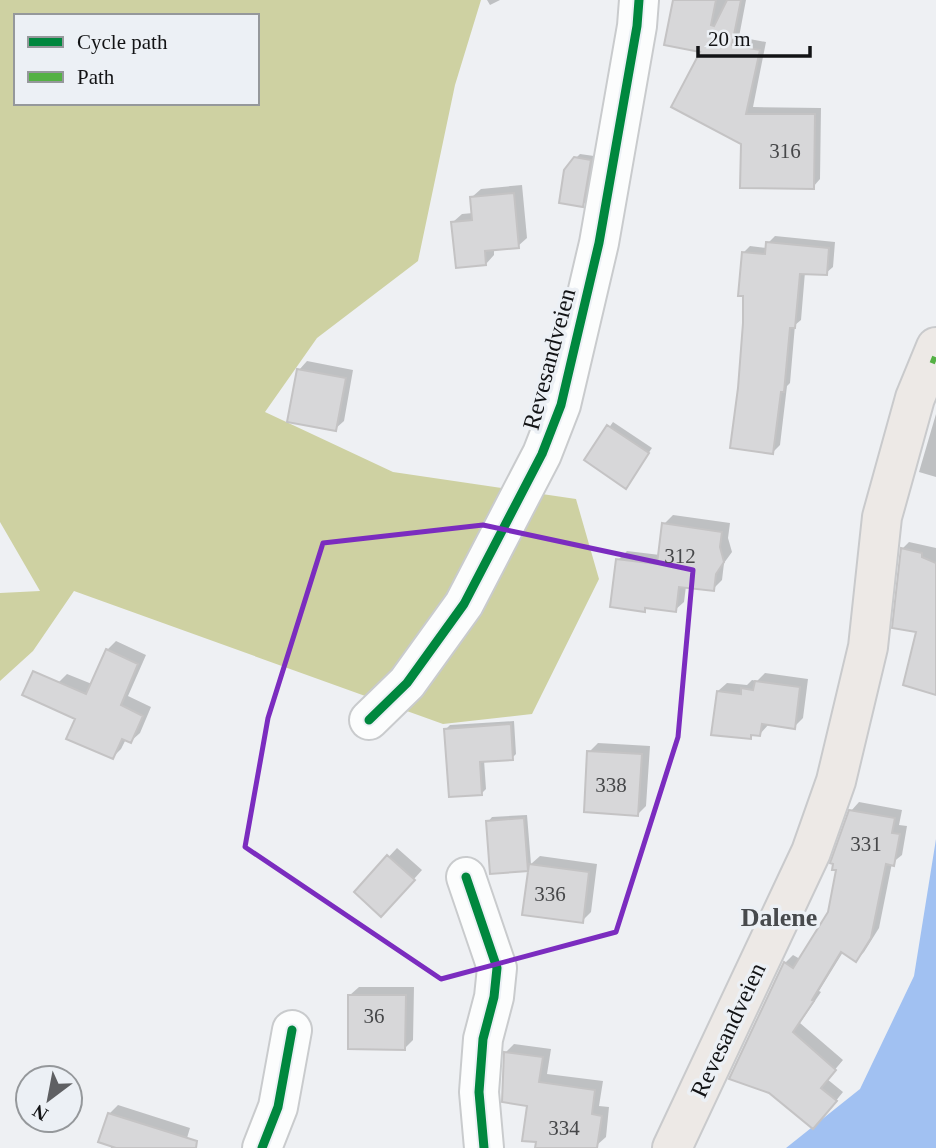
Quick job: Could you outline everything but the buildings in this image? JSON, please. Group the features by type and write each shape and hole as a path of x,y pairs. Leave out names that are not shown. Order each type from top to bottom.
{"main road":[{"name":"Revesandveien","path":"672,1148 811,852 836,781 868,647 882,517 915,398 936,347"}],"street":[{"name":"Revesandveien","path":"369,720 407,682 464,604 542,454 561,405 599,243 637,26 639,0"},
{"path":"466,877 496,968 494,998 483,1040 479,1092 484,1148"},
{"path":"262,1148 278,1107 292,1030"}],"highlighted area":[{"path":"483,525 693,570 678,737 616,932 441,979 245,847 268,718 323,543"}],"green space":[{"path":"0,0 481,0 455,85 418,261 317,338 265,412 393,472 576,499 599,579 532,714 443,724 74,591 33,651 0,681 0,593 40,591 0,522"}],"water":[{"path":"936,839 936,1148 786,1148 860,1089 914,976"}],"marked path":[{"path":"931,359 936,361"}],"cycle path":[{"path":"369,720 407,683 464,604 542,454 561,405 599,243 637,26 639,0"},
{"path":"466,877 497,968 494,997 483,1039 479,1092 484,1148"},
{"path":"262,1148 278,1107 292,1030"}],"district":[{"name":"Dalene","path":"779,917"}]}
